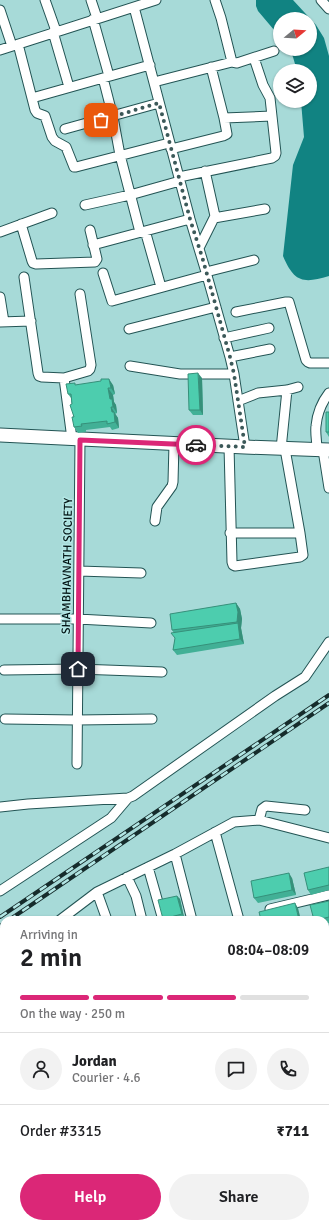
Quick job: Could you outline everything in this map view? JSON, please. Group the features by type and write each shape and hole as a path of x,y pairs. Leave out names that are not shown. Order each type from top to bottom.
{"highway":[{"path":"0,435 323,450"}],"street":[{"path":"45,0 69,88"},
{"path":"91,0 120,155 140,232"},
{"path":"0,50 136,4 156,0"},
{"path":"215,0 232,62"},
{"path":"136,4 170,146 230,357 245,447"},
{"path":"0,10 15,45 35,110 37,113 45,116 54,139 66,147 74,167 120,155 226,136 227,132 224,118 211,67"},
{"path":"154,82 232,62 237,63 273,51"},
{"path":"85,205 130,195 205,172 272,158 275,156 276,153 270,98 262,83 254,58"},
{"path":"32,98 150,66"},
{"path":"65,129 159,103"},
{"path":"224,118 272,116"},
{"path":"199,248 215,213 205,172"},
{"path":"214,218 265,209"},
{"path":"0,232 52,213"},
{"path":"93,245 190,219"},
{"path":"21,224 33,263 95,262 96,259 90,230"},
{"path":"140,232 146,234 161,287"},
{"path":"103,273 112,301 254,260"},
{"path":"24,277 38,373 39,376 42,377 64,378 88,371 90,369 91,366 80,294"},
{"path":"0,297 2,322 31,321"},
{"path":"236,312 289,302 306,360 310,363 329,363"},
{"path":"130,329 216,307"},
{"path":"224,338 269,328"},
{"path":"230,357 270,348"},
{"path":"130,366 180,374 234,374"},
{"name":"SHAMBHAVNATH SOCIETY","path":"64,378 76,439 79,571 76,764"},
{"path":"238,401 258,393 287,390 298,387"},
{"path":"229,446 230,533 233,565 235,566 300,558 303,555 303,551 283,449 287,390"},
{"path":"329,393 319,411 315,427 323,450 329,488"},
{"path":"155,521 157,507 172,486 173,482 174,444"},
{"path":"230,533 300,533"},
{"path":"79,571 141,573"},
{"path":"0,619 78,619 151,623"},
{"path":"0,807 128,798 138,794 275,696 305,677 329,642"},
{"path":"4,670 78,669 162,672"},
{"path":"5,719 152,720"},
{"path":"0,891 112,818 128,798"},
{"path":"259,820 262,809 266,806 305,810"},
{"path":"65,916 97,892 175,854 234,822 259,820 329,838"},
{"path":"215,832 238,916"},
{"path":"175,854 191,916"},
{"path":"148,867 162,916"},
{"path":"127,877 136,896 141,916"},
{"path":"97,892 106,916"},
{"path":"270,909 329,895"}],"water":[{"path":"256,0 293,0 304,12 273,12 273,29 258,11"},
{"path":"317,27 324,38 329,56 329,276 312,280 300,279 296,276 287,265 283,256 293,165 304,137 302,108 317,108 317,64 295,64 293,57 317,56"}],"building":[{"path":"198,373 200,410 189,410 188,374"},
{"path":"101,379 109,379 111,388 108,388 110,399 112,399 113,407 111,407 112,412 114,412 115,422 107,424 107,421 81,424 82,426 74,427 72,417 74,417 70,405 72,404 71,394 68,394 66,384 75,383 75,385 101,381"},
{"path":"326,412 329,412 329,432 326,432"},
{"path":"236,603 238,612 237,622 172,630 170,614"},
{"path":"238,623 240,639 173,650 175,638 171,633"},
{"path":"329,867 329,885 308,890 304,873"},
{"path":"289,873 292,890 254,898 251,881"},
{"path":"177,896 182,914 174,916 162,916 158,900"},
{"path":"329,901 329,916 313,916 310,905"},
{"path":"295,903 298,916 260,916 259,912"}],"railway":[{"path":"1,916 329,695"},
{"path":"15,916 329,703"}],"way so far":[{"path":"101,120 159,103 190,219 230,357 245,447 196,445"}],"route":[{"path":"78,669 80,440 196,445"}]}
